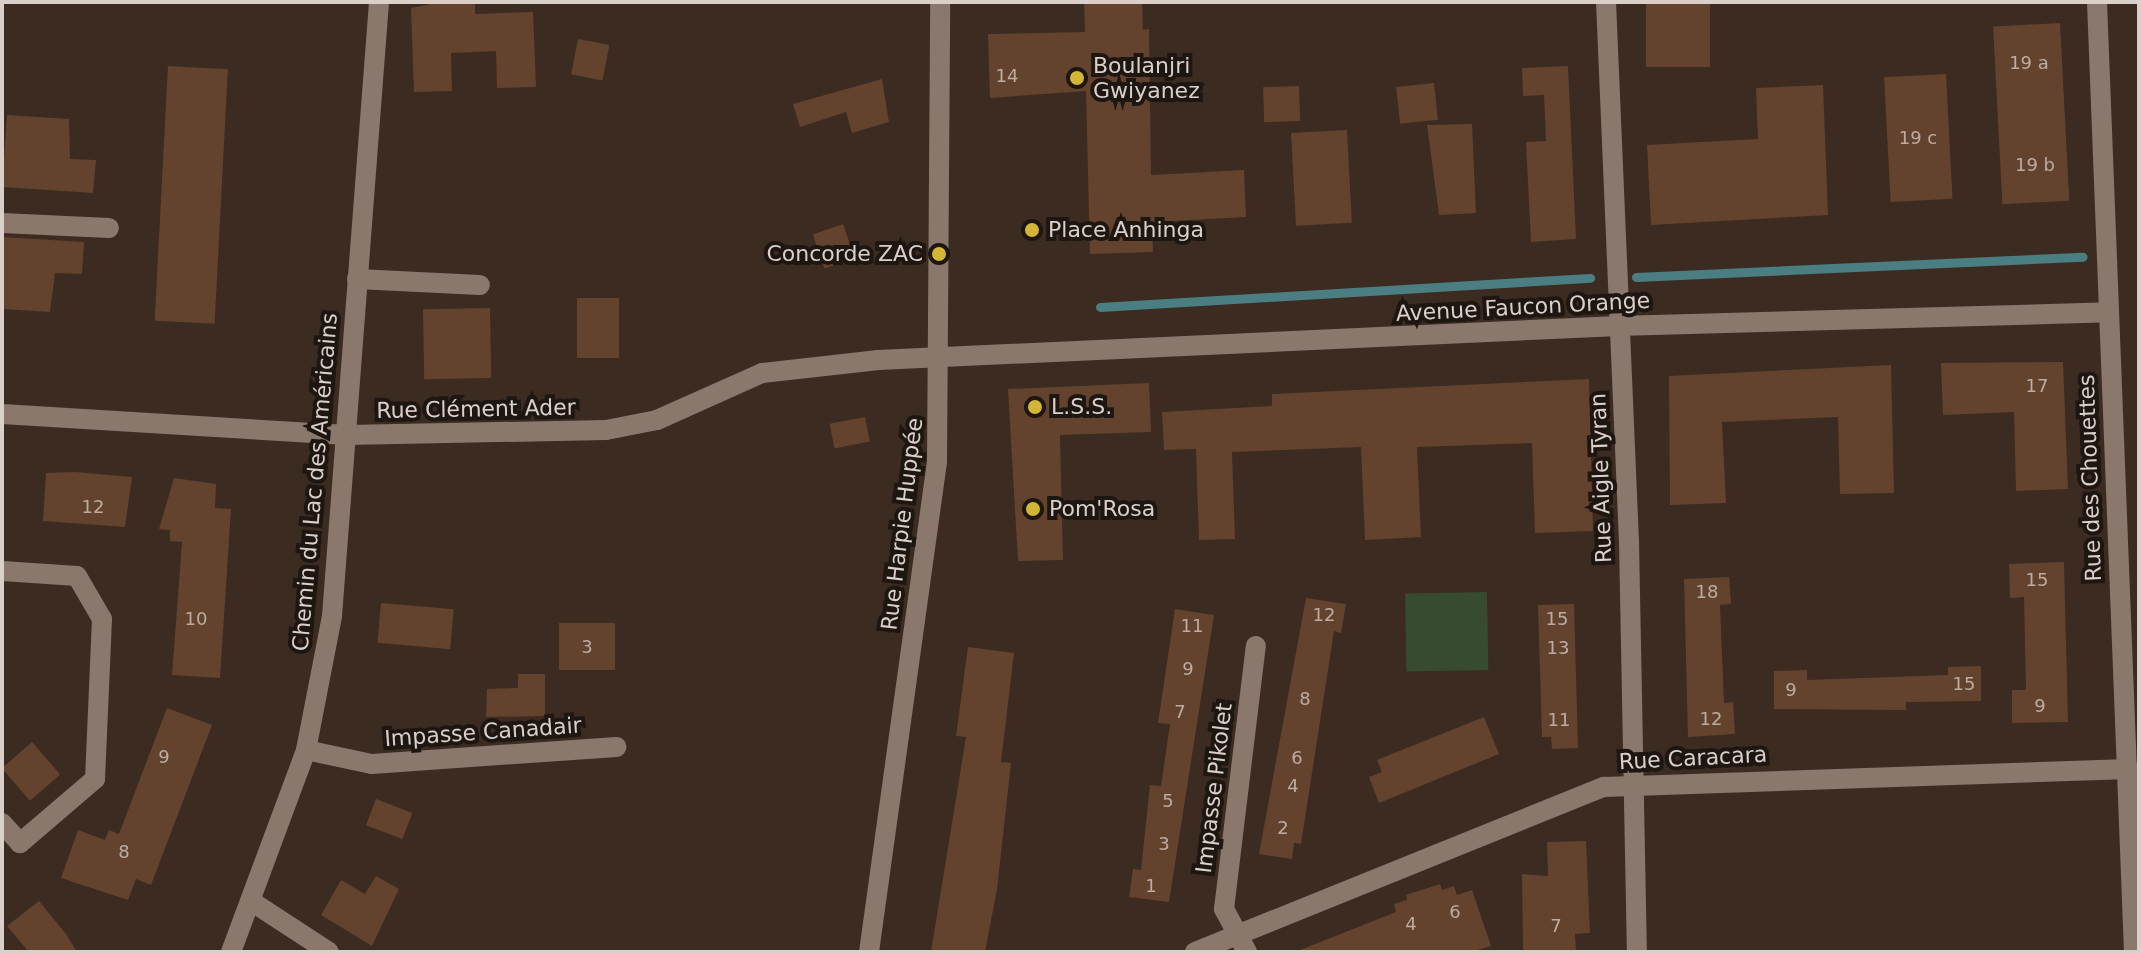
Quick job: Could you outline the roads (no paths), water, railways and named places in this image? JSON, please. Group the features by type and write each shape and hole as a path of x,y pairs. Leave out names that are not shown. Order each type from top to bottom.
{"street":[{"name":"Chemin du Lac des Américains","path":"231,952 306,750 332,616 379,2"},
{"name":"Rue Harpie Huppée","path":"869,952 937,462 940,2"},
{"name":"Rue Aigle Tyran","path":"1606,2 1629,541 1629,783 1637,952"},
{"name":"Rue des Chouettes","path":"2097,2 2134,952"},
{"path":"2,223 109,228"},
{"path":"357,279 480,285"},
{"name":"Avenue Faucon Orange","path":"940,358 1618,326 2109,312"},
{"name":"Rue Clément Ader","path":"2,414 346,435 606,430 657,420 762,373 940,358"},
{"path":"2,571 77,576 102,619 95,779 20,843 2,823"},
{"name":"Impasse Pikolet","path":"1243,942 1224,909 1256,646"},
{"name":"Impasse Canadair","path":"306,750 372,764 616,747"},
{"name":"Rue Caracara","path":"1195,952 1243,942 1587,791 1629,783 2129,769"},
{"path":"251,901 329,952"}],"waterway":[{"path":"1636,277 2083,257"},
{"path":"1100,307 1590,278"}],"place":[{"name":"Boulanjri Gwiyanez","path":"1077,78"},
{"name":"Place Anhinga","path":"1032,230"},
{"name":"Concorde ZAC","path":"939,254"},
{"name":"L.S.S.","path":"1035,407"},
{"name":"Pom'Rosa","path":"1033,509"}]}
